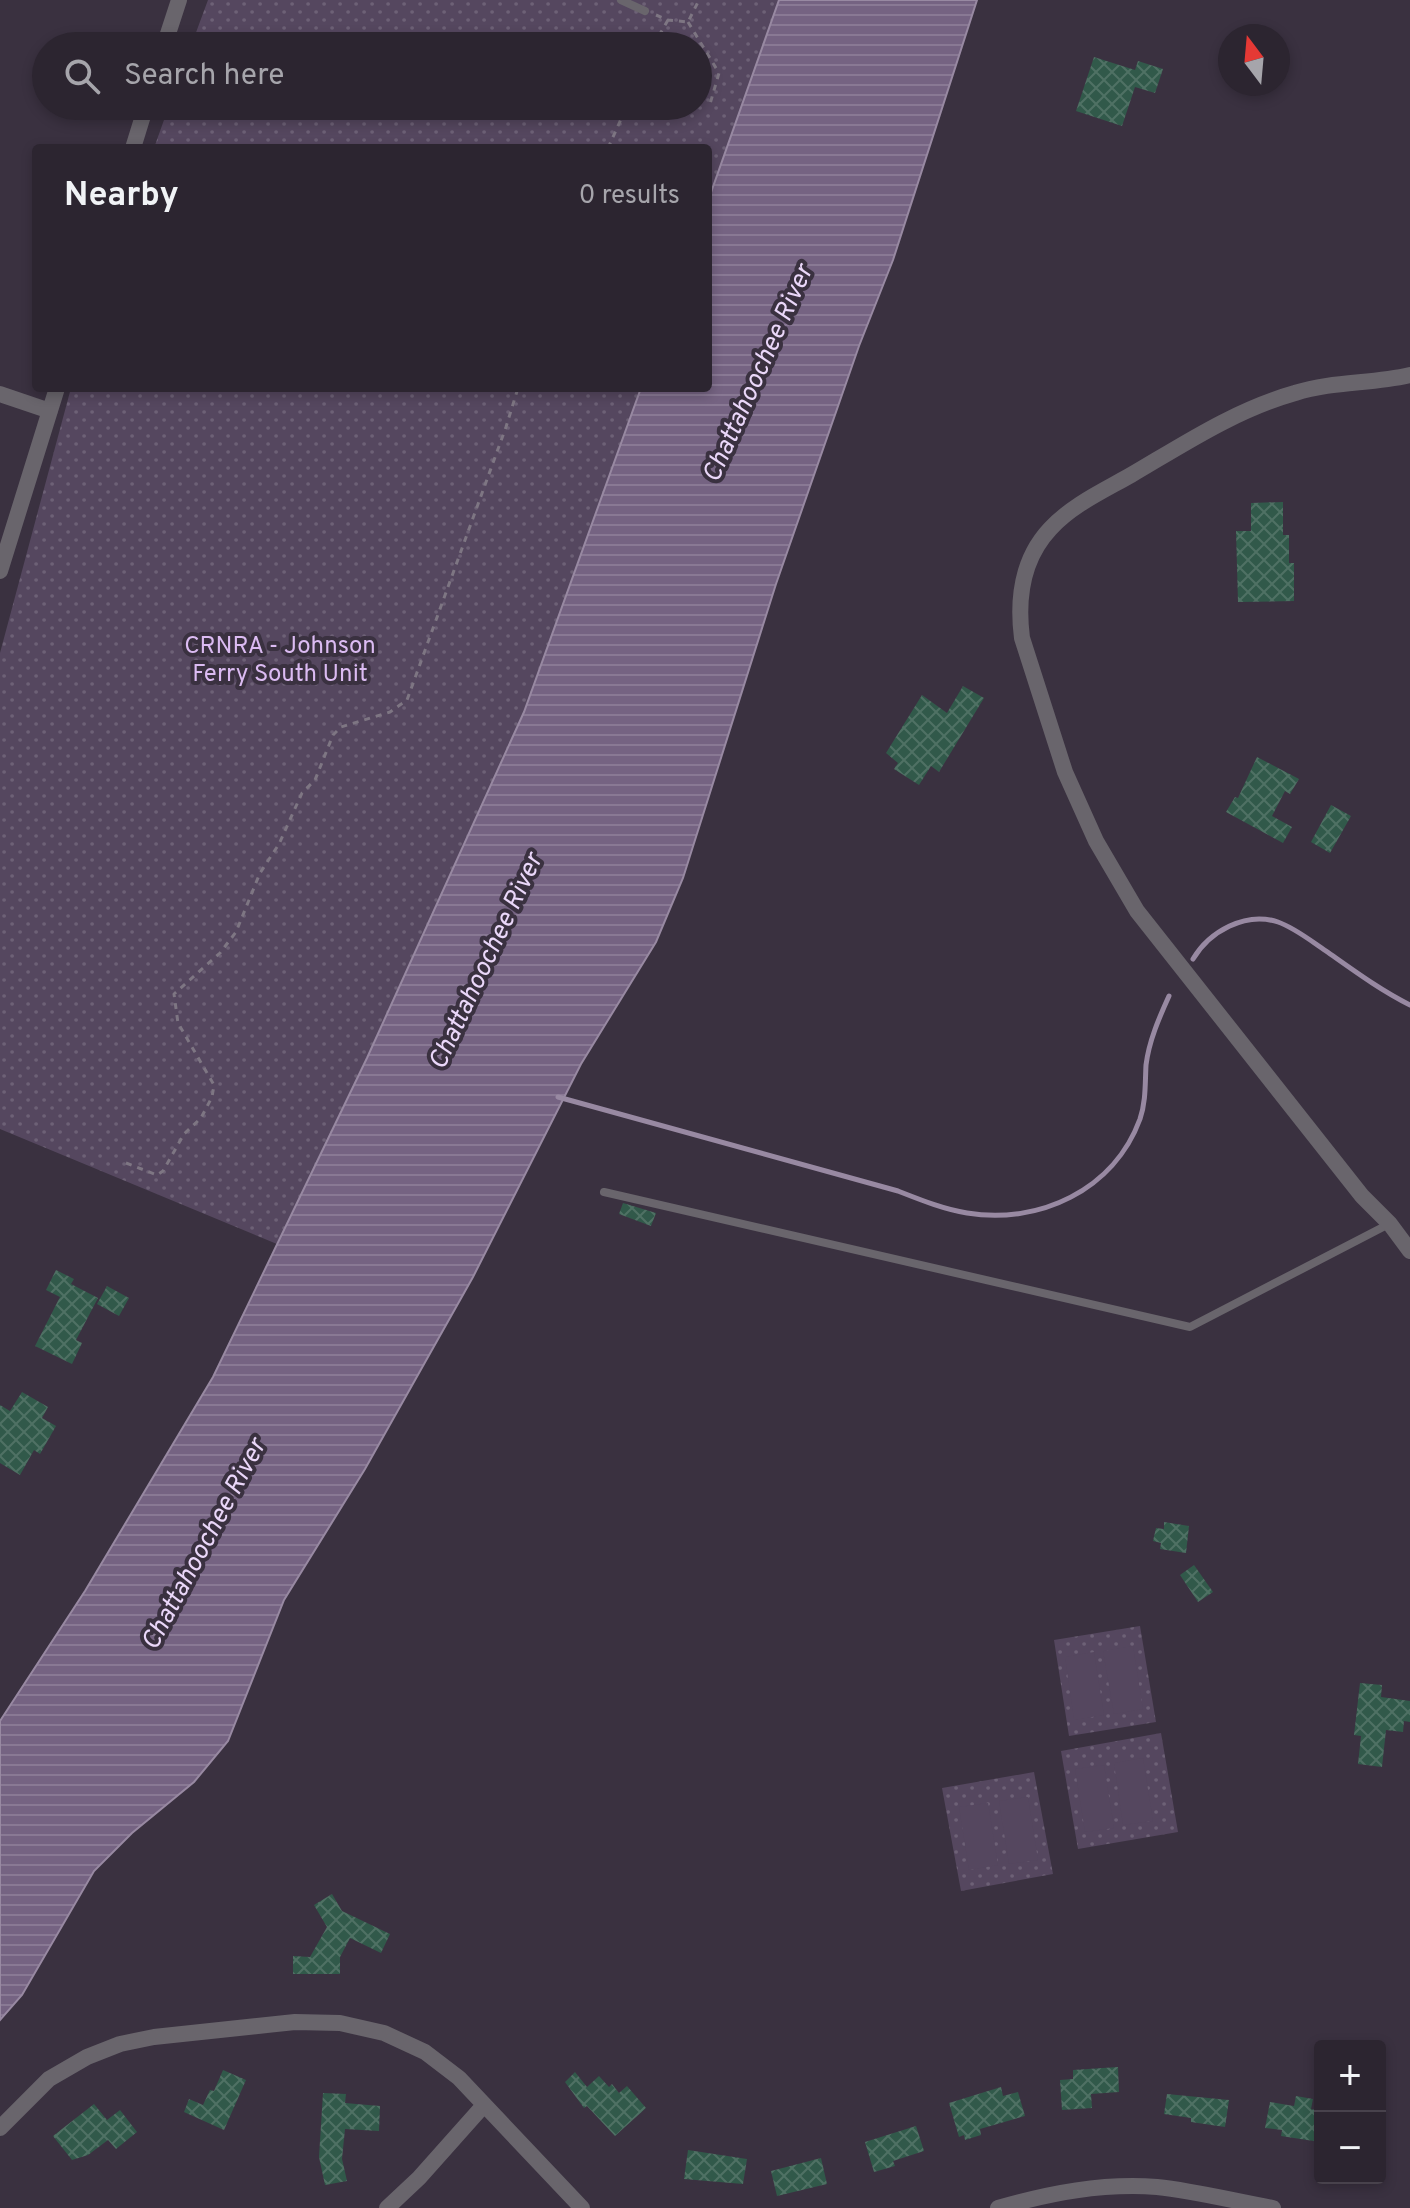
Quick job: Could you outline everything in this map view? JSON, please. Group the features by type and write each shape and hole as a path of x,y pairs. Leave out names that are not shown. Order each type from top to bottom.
{"street":[{"path":"169,32 179,0"},
{"path":"134,144 142,120"},
{"path":"1410,375 1313,388 1261,403 1227,419 1072,509 1049,530 1031,557 1020,596 1019,615 1022,638 1065,772 1096,841 1137,911 1362,1196 1390,1224 1410,1251"},
{"path":"0,571 56,392"},
{"path":"0,394 50,411"},
{"path":"0,2128 49,2079 87,2057 120,2044 154,2037 295,2022 340,2023 384,2033 425,2052 459,2078 582,2208"},
{"path":"387,2208 419,2178 484,2105"},
{"path":"998,2208 1037,2196 1098,2186 1158,2187 1273,2208"}],"lane":[{"path":"621,0 645,11"},
{"path":"604,1192 1190,1327 1390,1224"}],"path":[{"path":"688,22 699,0"},
{"path":"645,11 668,20 688,22"},
{"path":"661,32 668,20"},
{"path":"688,22 694,32"},
{"path":"712,61 719,73 712,97"},
{"path":"610,144 621,120"},
{"path":"126,1163 148,1174 157,1175 163,1171 173,1149 201,1118 212,1097 214,1085 178,1023 174,994 220,953 236,932 260,873 279,844 302,793 315,780 333,735 341,727 390,712 407,700 517,392"}],"green space":[{"path":"208,0 823,0 712,299 712,144 155,144 164,120 712,120 712,32 196,32"},
{"name":"CRNRA - Johnson Ferry South Unit","path":"70,392 673,392 289,1249 0,1129 0,653"},
{"path":"1140,1626 1156,1722 1069,1736 1054,1640"},
{"path":"1133,1646 1143,1709 1114,1714 1103,1651"},
{"path":"1094,1652 1104,1715 1074,1720 1065,1657"},
{"path":"1161,1733 1178,1832 1078,1849 1061,1751"},
{"path":"1143,1758 1153,1821 1123,1825 1114,1763"},
{"path":"1104,1765 1114,1828 1085,1832 1075,1769"},
{"path":"1034,1772 1053,1874 961,1891 942,1788"},
{"path":"1028,1797 1038,1860 1009,1864 999,1801"},
{"path":"988,1803 998,1865 969,1870 959,1807"}],"water":[{"name":"Chattahoochee River","path":"779,0 977,0 893,260 859,346 776,584 683,878 656,942 581,1064 473,1277 365,1469 284,1600 228,1741 194,1782 132,1833 94,1871 22,1995 0,2020 0,1721 85,1591 213,1377 367,1058 524,712 640,392 712,392 712,190"}],"building":[{"path":"1094,57 1135,70 1138,61 1163,69 1155,93 1135,87 1122,126 1076,111"},
{"path":"1283,502 1283,535 1289,535 1289,563 1294,563 1294,601 1238,602 1236,531 1251,531 1251,503"},
{"path":"963,686 984,698 939,772 931,766 919,785 894,769 898,763 886,753 922,695 947,713"},
{"path":"1257,757 1299,779 1290,794 1285,791 1272,816 1292,827 1283,843 1226,812 1235,797 1238,798"},
{"path":"1331,805 1351,816 1330,853 1311,842"},
{"path":"623,1203 656,1213 651,1226 619,1214"},
{"path":"56,1270 74,1279 71,1284 98,1298 76,1340 82,1343 72,1364 35,1346 60,1297 46,1290"},
{"path":"107,1286 129,1298 119,1316 97,1304"},
{"path":"22,1392 48,1407 42,1418 56,1426 40,1454 34,1450 20,1475 0,1463 0,1405 10,1411"},
{"path":"1164,1522 1189,1526 1186,1553 1160,1549 1161,1543 1153,1541 1156,1528 1164,1529"},
{"path":"1194,1565 1213,1592 1198,1602 1180,1575"},
{"path":"1360,1683 1382,1685 1381,1697 1410,1701 1410,1722 1404,1721 1403,1732 1386,1730 1382,1767 1358,1764 1361,1736 1354,1735"},
{"path":"332,1894 342,1911 390,1934 381,1953 350,1938 340,1957 340,1974 293,1974 293,1956 310,1957 327,1927 314,1905"},
{"path":"1118,2067 1119,2092 1091,2094 1092,2108 1062,2110 1060,2080 1073,2079 1073,2070"},
{"path":"223,2070 246,2080 224,2130 184,2112 189,2099 203,2105 210,2090 214,2091"},
{"path":"575,2072 587,2087 599,2076 619,2093 627,2086 646,2108 615,2136 587,2106 584,2108 565,2082"},
{"path":"1001,2087 1003,2096 1018,2092 1025,2116 980,2129 981,2135 965,2140 964,2135 959,2137 949,2103"},
{"path":"323,2093 346,2094 345,2103 380,2106 379,2131 345,2129 342,2159 347,2181 325,2185 319,2157"},
{"path":"1167,2094 1229,2100 1225,2127 1164,2114"},
{"path":"1296,2096 1313,2099 1314,2141 1281,2136 1282,2130 1265,2128 1270,2102 1294,2106"},
{"path":"94,2104 107,2120 120,2110 137,2132 116,2149 108,2140 88,2155 72,2160 53,2136"},
{"path":"916,2126 924,2151 893,2161 895,2166 874,2172 865,2142"},
{"path":"688,2150 747,2159 743,2184 684,2179"},
{"path":"821,2158 827,2184 777,2196 771,2171"}],"waterway":[{"path":"1193,959 1208,940 1229,926 1253,919 1266,919 1297,931 1410,1005"},
{"path":"558,1097 898,1191 949,1209 994,1215 1021,1213 1047,1207 1093,1183 1128,1144 1142,1112 1149,1047 1169,996"}]}
